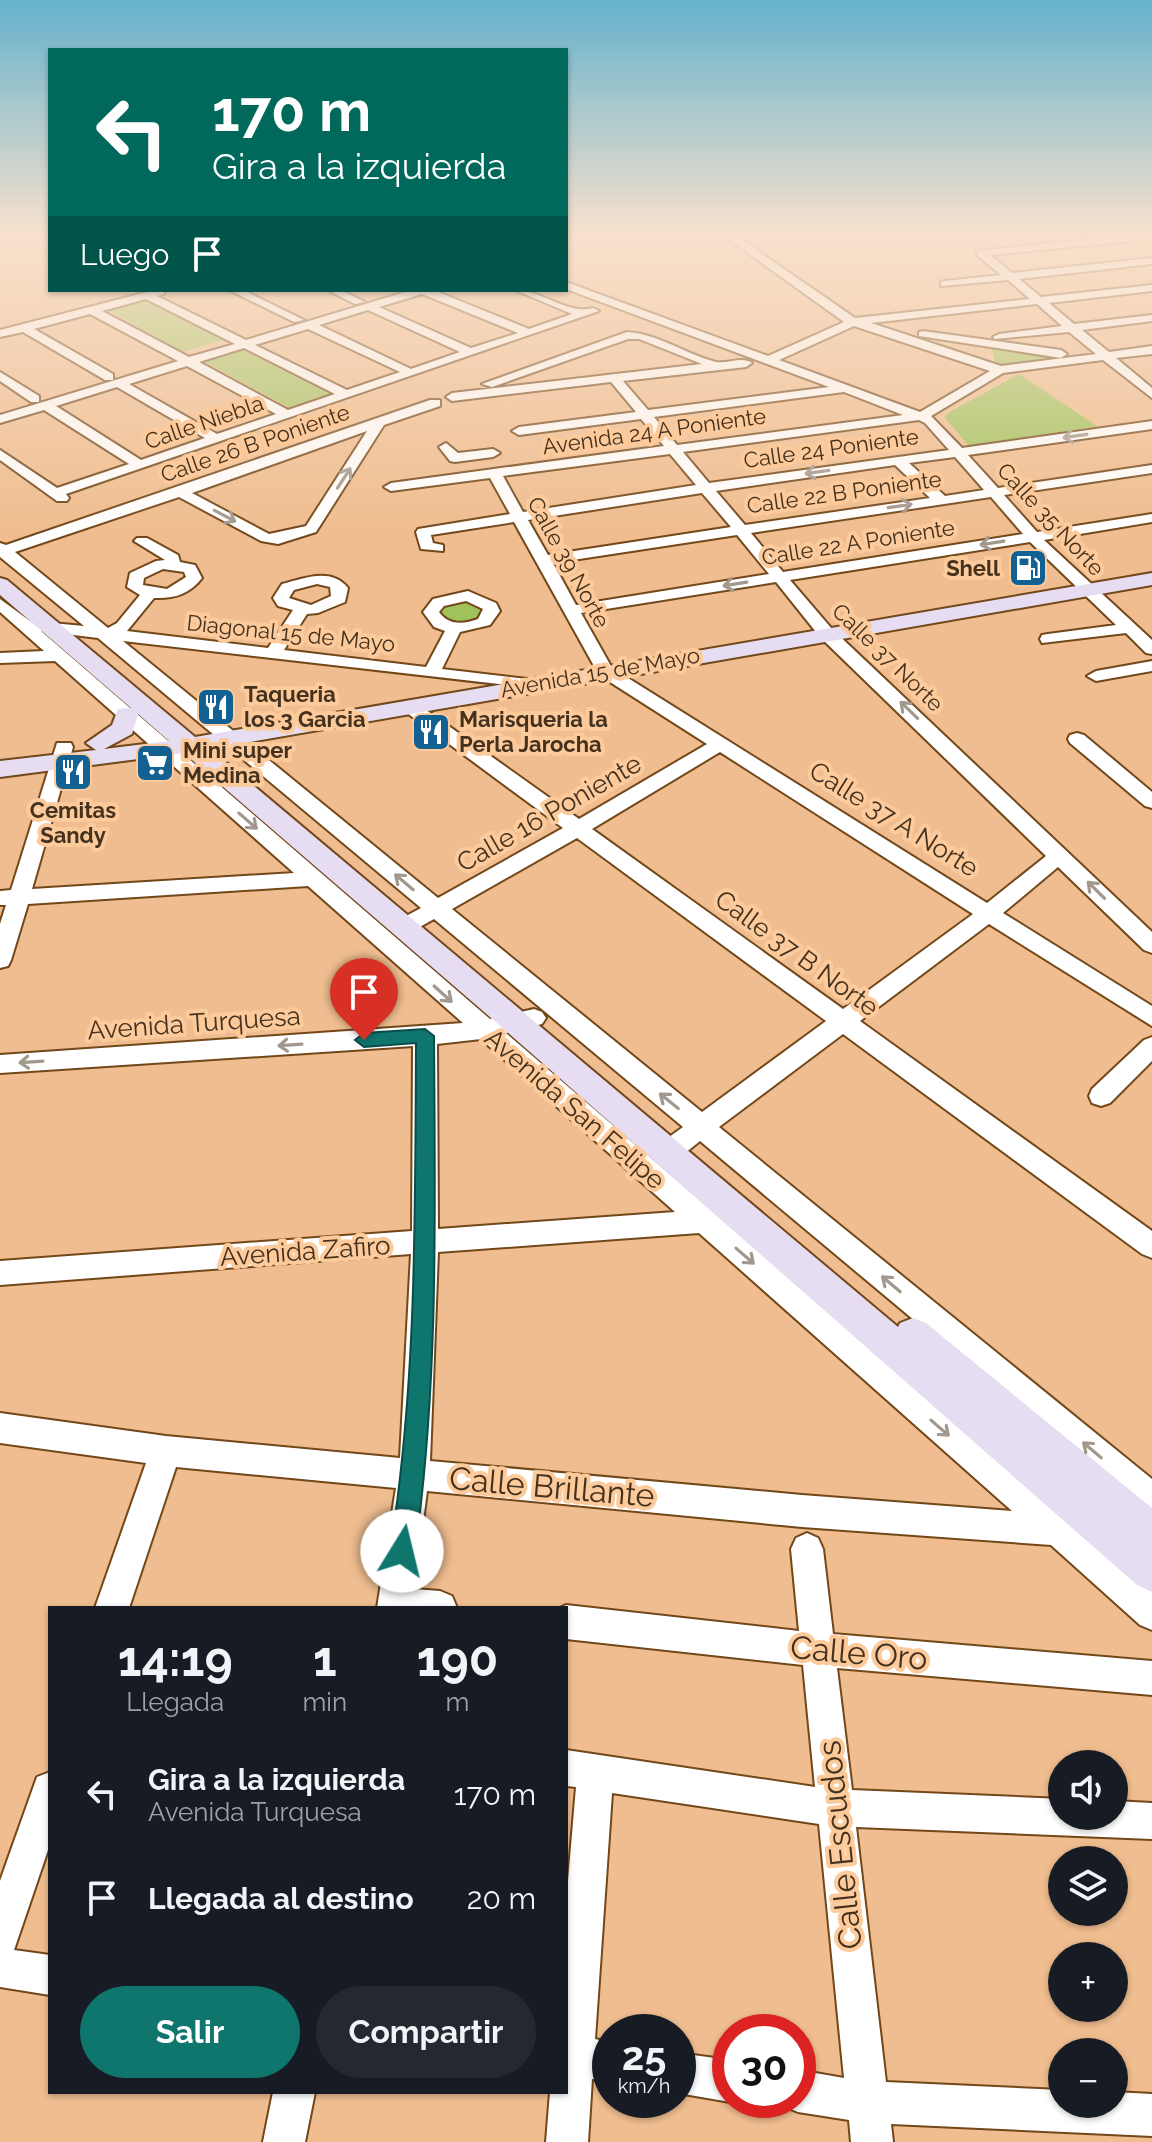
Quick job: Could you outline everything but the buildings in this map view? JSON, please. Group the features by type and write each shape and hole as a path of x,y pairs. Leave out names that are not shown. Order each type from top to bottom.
{"main road":[{"name":"Avenida San Felipe","path":"3,557 61,628"},
{"name":"Avenida 15 de Mayo","path":"0,754 62,755 98,743 189,737 491,678 601,665 1079,584 1152,565"},
{"name":"Avenida 15 de Mayo","path":"1079,584 1152,579"},
{"name":"Avenida San Felipe","path":"0,584 61,628 189,737 418,918 511,1023 683,1140 1139,1509 1152,1570"},
{"name":"Avenida 15 de Mayo","path":"0,769 62,755 409,706 527,684 601,665"},
{"path":"98,743 123,729 126,714"}],"street":[{"path":"33,333 216,439"},
{"path":"135,333 288,415"},
{"path":"222,333 346,395"},
{"path":"0,419 41,402 268,333"},
{"path":"326,333 411,373"},
{"path":"428,333 472,353"},
{"name":"Calle Niebla","path":"0,454 59,496 140,465 529,333"},
{"path":"695,333 922,416 1000,370 1089,358"},
{"path":"768,360 828,333"},
{"path":"886,333 1000,370"},
{"path":"905,333 1111,359 1140,366"},
{"path":"973,340 1032,333"},
{"path":"1079,333 1149,388"},
{"path":"717,366 632,335 452,397 746,363"},
{"path":"1111,359 1152,350"},
{"path":"622,379 684,353"},
{"path":"0,376 140,465"},
{"name":"Calle 37 Norte","path":"622,379 647,416 821,628 1152,945"},
{"path":"519,431 844,389"},
{"path":"0,409 41,402"},
{"name":"Calle 26 B Poniente","path":"3,557 435,403"},
{"name":"Avenida 24 A Poniente","path":"391,487 922,416"},
{"name":"Calle 35 Norte","path":"922,416 934,423 1032,537 1152,649"},
{"path":"180,492 266,538 303,534 311,529 379,423"},
{"name":"Calle 24 Poniente","path":"438,548 426,546 423,532 705,488 1152,425"},
{"path":"446,447 455,458 493,453"},
{"name":"Calle 39 Norte","path":"473,455 517,516 601,665"},
{"path":"898,461 941,500"},
{"name":"Calle 22 B Poniente","path":"543,560 1152,469"},
{"name":"Calle 22 A Poniente","path":"572,610 1152,518"},
{"path":"142,541 173,558 172,563"},
{"name":"Avenida San Felipe","path":"3,557 106,635 189,737 314,879 511,1023 705,1221 1152,1613"},
{"path":"172,563 194,572 190,583 173,592 150,593 135,587 136,576 151,567 172,563"},
{"path":"106,635 123,627 150,593"},
{"name":"Avenida San Felipe","path":"0,604 11,623 57,656 126,714 189,737"},
{"path":"273,653 301,610"},
{"name":"Diagonal 15 de Mayo","path":"11,623 527,684"},
{"path":"432,671 455,627"},
{"path":"1048,639 1129,628"},
{"path":"0,658 57,656"},
{"name":"Calle 37 A Norte","path":"601,665 720,744 1152,1017"},
{"path":"1096,676 1152,666"},
{"name":"Calle 37 B Norte","path":"409,706 1152,1246"},
{"path":"1077,739 1152,802"},
{"name":"Calle 16 Poniente","path":"418,918 720,744"},
{"path":"0,960 10,898 62,755"},
{"path":"683,1140 990,912 1060,855"},
{"path":"10,898 314,879"},
{"name":"Avenida San Felipe","path":"418,918 683,1140 1139,1509"},
{"name":"Avenida Turquesa","path":"0,1064 425,1036 511,1023"},
{"path":"394,1606 414,1474 425,1242 425,1036"},
{"path":"1101,1096 1152,1046"},
{"name":"Avenida Zafiro","path":"0,1273 705,1221"},
{"name":"Calle Brillante","path":"0,1428 166,1451 802,1511 1057,1530"},
{"path":"113,1606 166,1451"},
{"name":"Calle Escudos","path":"807,1549 872,2142"},
{"name":"Calle Oro","path":"568,1622 820,1650 1152,1678"},
{"path":"567,2142 583,2058 580,1770 836,1808 1152,1821"},
{"path":"0,1936 48,1796"},
{"path":"0,1967 48,1975"},
{"path":"284,2142 294,2094"},
{"path":"816,2094 868,2102 1152,2115"}],"green space":[{"path":"148,333 215,333 227,339 182,352"},
{"path":"991,345 1057,356 1059,360 1005,368 996,366"},
{"path":"242,349 332,394 290,408 203,361"},
{"path":"1019,374 1100,428 970,447 945,418 946,414"},
{"path":"471,598 489,607 481,622 454,626 436,617 445,602"}],"place":[{"name":"Shell","path":"1028,568"},
{"name":"Taqueria los 3 Garcia","path":"216,707"},
{"name":"Marisqueria la Perla Jarocha","path":"431,732"},
{"name":"Mini super Medina","path":"155,763"},
{"name":"Cemitas Sandy","path":"73,772"}],"route":[{"path":"364,1040 425,1036 425,1242 414,1474 402,1551"}]}
